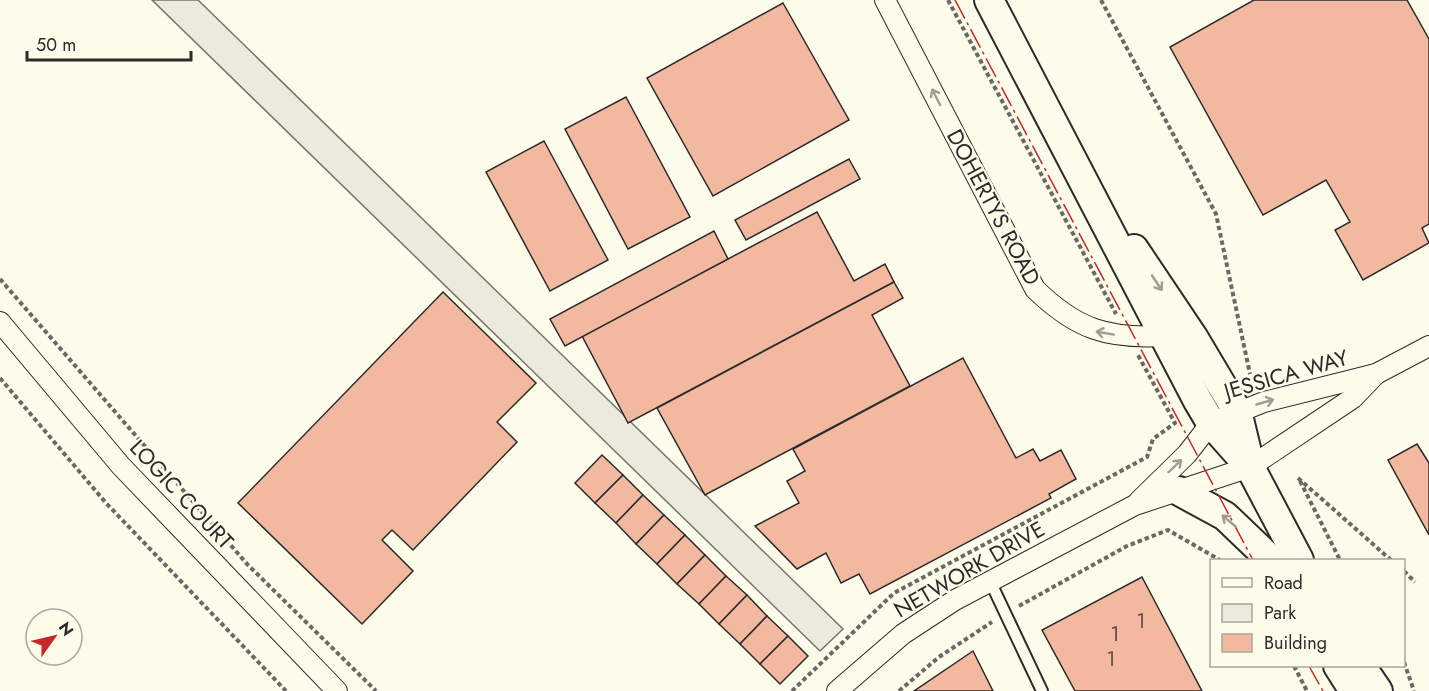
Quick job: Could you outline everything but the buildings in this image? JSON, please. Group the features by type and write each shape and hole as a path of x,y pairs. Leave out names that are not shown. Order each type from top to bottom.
{"main road":[{"path":"991,1 1087,184 1108,232 1163,336 1211,423 1250,467 1298,559"},
{"path":"1087,184 1155,279 1237,411 1250,467"},
{"path":"1179,491 1225,516 1269,559"},
{"path":"1339,667 1354,691"},
{"path":"1346,667 1354,691"},
{"path":"1362,667 1378,691"}],"street":[{"name":"DOHERTYS ROAD","path":"885,0 1035,289 1050,304 1094,331 1129,338 1163,336"},
{"name":"LOGIC COURT","path":"0,321 121,466 337,691"},
{"name":"JESSICA WAY","path":"1211,423 1237,411 1376,374 1429,346"},
{"name":"JESSICA WAY","path":"1250,467 1353,398 1376,374"},
{"name":"NETWORK DRIVE","path":"1135,505 1187,454 1211,423"},
{"name":"NETWORK DRIVE","path":"837,691 903,634 955,600 990,581 1135,505 1250,467"}],"lane":[{"path":"990,581 1042,691"}],"path":[{"path":"792,691 894,593 1147,457 1153,439 1175,423 948,0"},
{"path":"1101,0 1216,214 1250,374"},
{"path":"0,279 247,564 376,691"},
{"path":"0,378 106,503 286,691"},
{"path":"1339,559 1298,478 1389,559"},
{"path":"899,691 939,657 1006,613 1127,546 1168,530 1217,559"},
{"path":"1405,573 1415,582"},
{"path":"1405,665 1414,691"},
{"path":"1295,667 1307,691"}],"green space":[{"path":"152,0 198,0 843,629 820,651"}],"power":[{"path":"955,0 1252,559"},
{"path":"1310,667 1323,691"}]}
